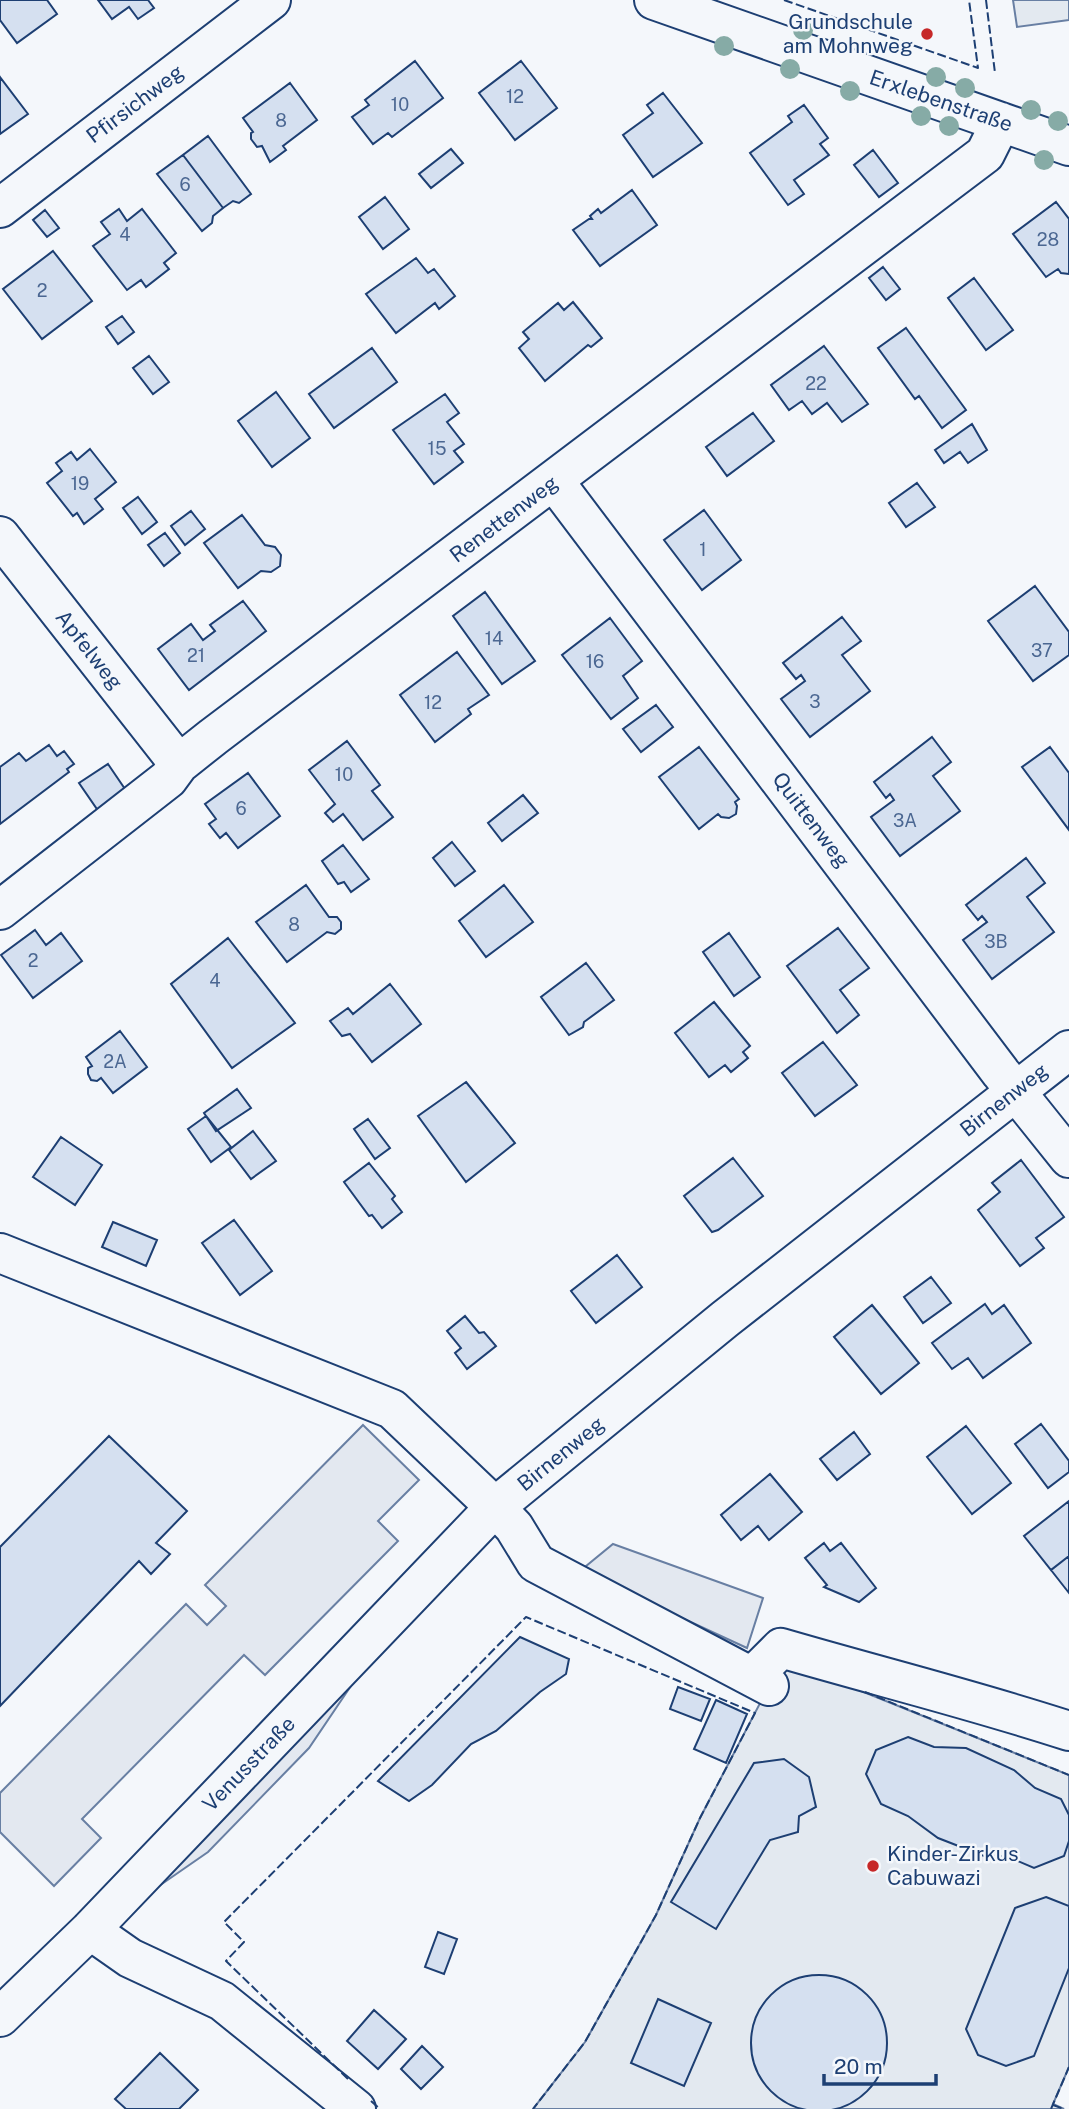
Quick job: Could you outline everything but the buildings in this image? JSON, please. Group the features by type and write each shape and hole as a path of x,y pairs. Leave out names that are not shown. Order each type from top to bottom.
{"street":[{"name":"Pfirsichweg","path":"0,208 271,0"},
{"name":"Erxlebenstraße","path":"654,0 1069,146"},
{"name":"Renettenweg","path":"0,910 168,779 179,764 985,154 1001,122"},
{"name":"Quittenweg","path":"554,481 1015,1091 1069,1158"},
{"name":"Apfelweg","path":"0,536 179,764"},
{"name":"Birnenweg","path":"495,1507 725,1319 1069,1050"},
{"path":"0,1253 392,1409 514,1527 536,1563 761,1681 781,1648 981,1703 1069,1731"},
{"name":"Venusstraße","path":"0,2017 90,1930 495,1507"},
{"path":"90,1930 130,1958 222,2001 356,2109"}],"shaded area":[{"path":"1013,0 1069,0 1069,20 1017,27"},
{"path":"363,1425 419,1480 378,1521 398,1541 265,1675 244,1655 82,1819 101,1838 54,1886 0,1832 0,1793 186,1604 207,1625 226,1606 205,1585"},
{"path":"613,1544 763,1598 747,1648 580,1571"},
{"name":"Kinder-Zirkus Cabuwazi","path":"782,1659 1069,1775 1069,2067 1053,2104 1064,2109 533,2109 585,2042 656,1915 700,1818"},
{"path":"359,1674 309,1748 208,1852 133,1904"}],"fence":[{"path":"784,0 978,68 969,0"},
{"path":"986,0 995,73"},
{"path":"348,2079 226,1961 244,1942 224,1922 526,1617 755,1713 700,1818 656,1915 585,2042 533,2109"},
{"path":"865,1692 1069,1775"},
{"path":"1051,2109 1069,2067"},
{"path":"371,2101 380,2109"},
{"path":"1053,2105 1064,2109"}],"place":[{"name":"Grundschule am Mohnweg","path":"927,34"},
{"name":"Kinder-Zirkus Cabuwazi","path":"873,1866"}]}
